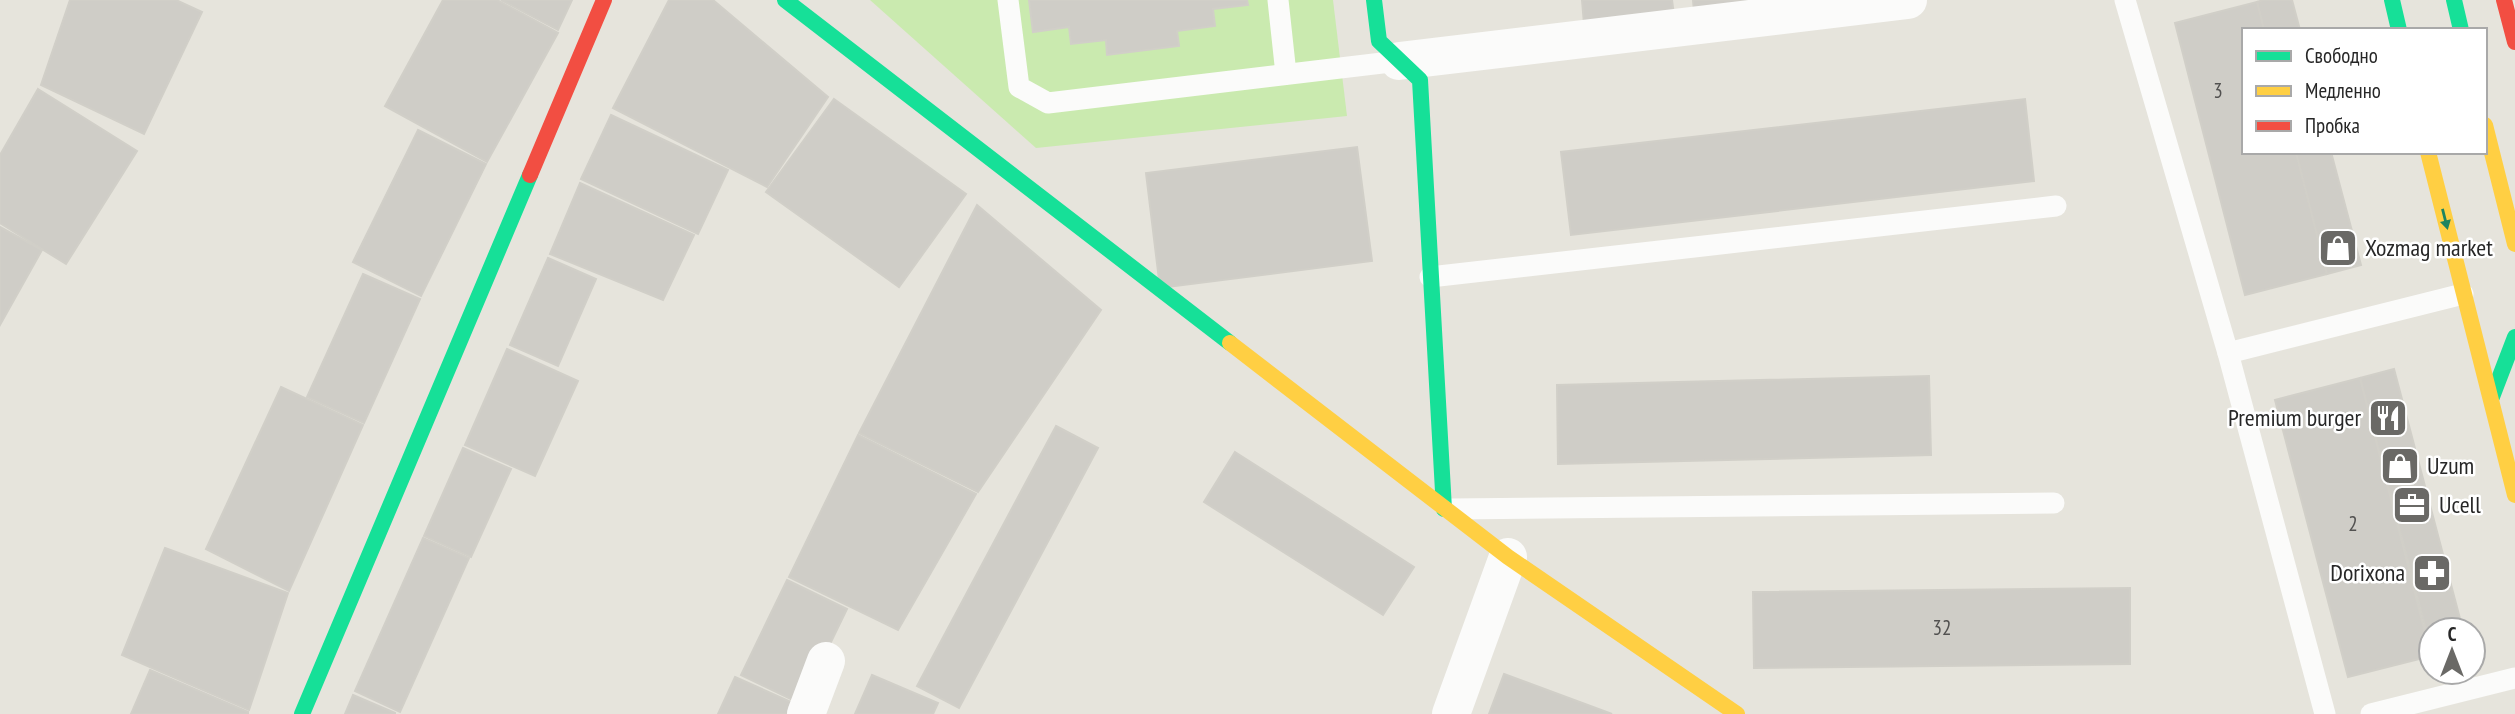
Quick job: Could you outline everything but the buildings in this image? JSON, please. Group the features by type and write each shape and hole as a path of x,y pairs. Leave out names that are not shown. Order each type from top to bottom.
{"street":[{"path":"302,714 604,0"},
{"path":"785,0 1444,509 1508,557 1737,714"},
{"path":"1374,0 1379,41 1420,80 1444,509"},
{"path":"1399,61 1909,0"},
{"path":"2392,0 2399,28"},
{"path":"2454,0 2461,28"},
{"path":"2504,0 2515,41"},
{"path":"2487,133 2515,244"},
{"path":"2428,154 2515,495"},
{"path":"2492,397 2515,337"},
{"path":"1451,714 1508,557"},
{"path":"806,714 826,661"}],"lane":[{"path":"1008,0 1019,87 1048,103 1399,61"},
{"path":"1278,0 1286,74"},
{"path":"2124,0 2228,353 2325,714"},
{"path":"1430,277 2056,206"},
{"path":"2228,353 2463,294"},
{"path":"1444,509 2054,503"},
{"path":"2371,714 2515,678"}],"green space":[{"path":"870,0 1333,0 1347,116 1036,148"}],"traffic: fast":[{"path":"785,0 1230,343"},
{"path":"1374,0 1379,41 1420,80 1444,509"},
{"path":"2392,0 2399,28"},
{"path":"2454,0 2461,28"},
{"path":"302,714 530,175"},
{"path":"2492,397 2515,337"}],"traffic: slow":[{"path":"2487,133 2515,244"},
{"path":"2429,154 2515,495"},
{"path":"1230,343 1508,557 1737,714"}],"traffic: jam":[{"path":"530,175 604,0"},
{"path":"2504,0 2515,42"}],"place":[{"name":"Xozmag market","path":"2338,248"},
{"name":"Premium burger","path":"2388,418"},
{"name":"Uzum","path":"2400,466"},
{"name":"Ucell","path":"2412,505"},
{"name":"Dorixona","path":"2432,573"}]}
